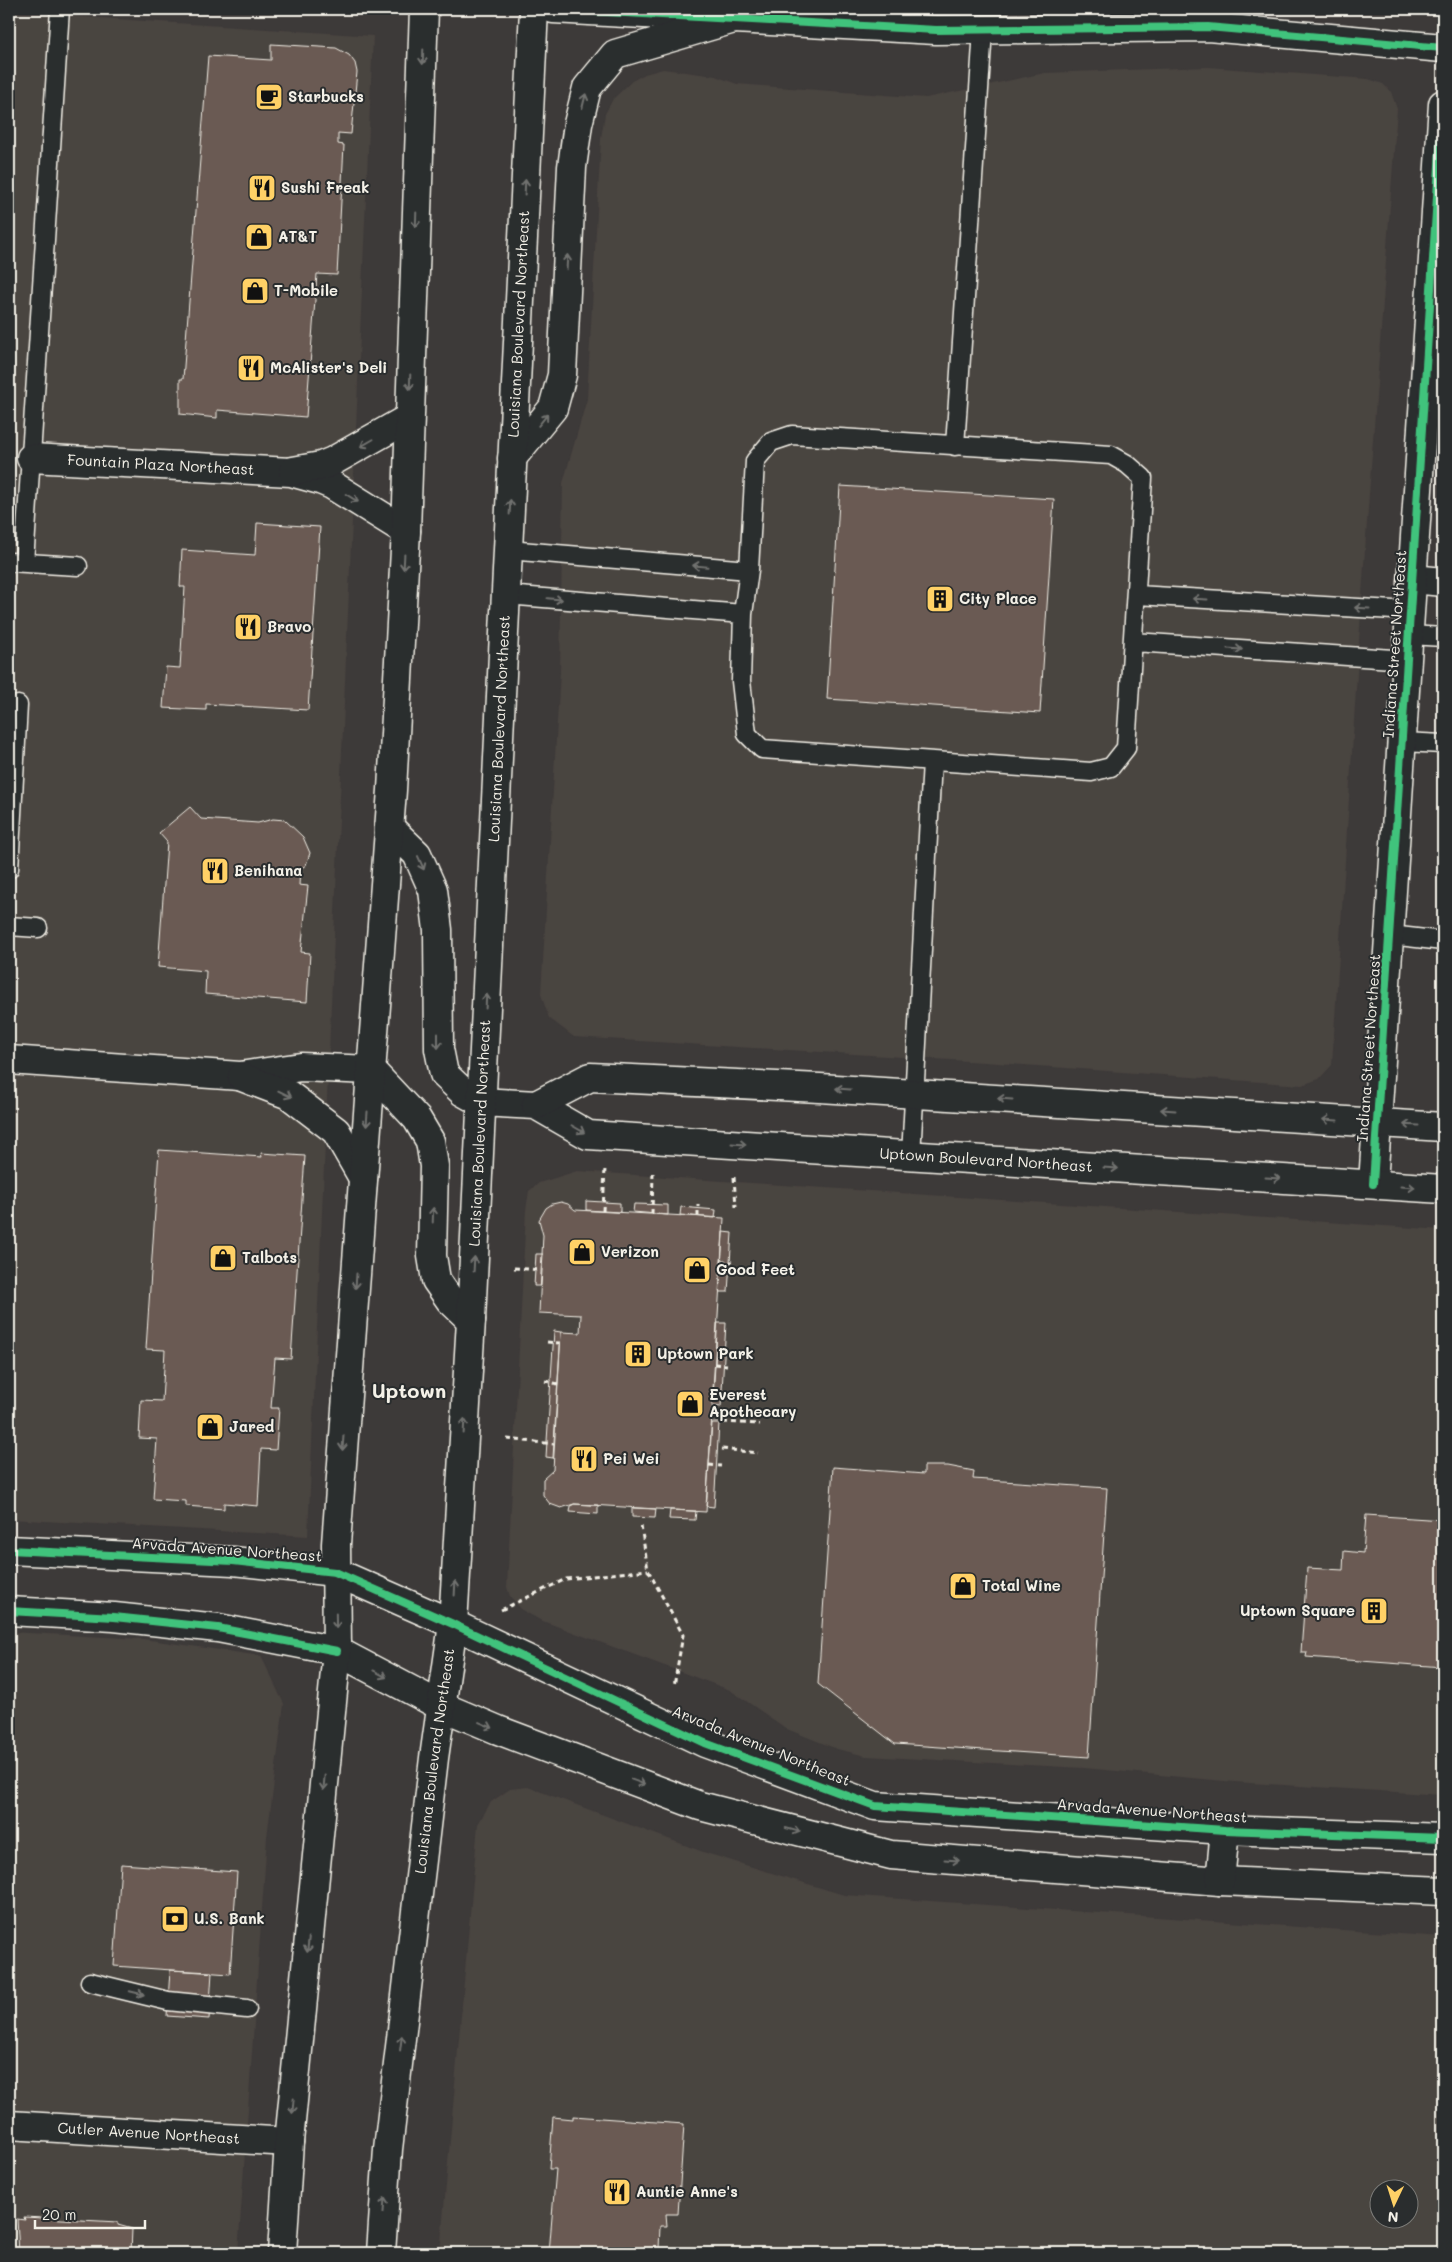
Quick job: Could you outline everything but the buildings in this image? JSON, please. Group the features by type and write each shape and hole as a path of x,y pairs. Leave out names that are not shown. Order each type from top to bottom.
{"street":[{"path":"282,2253 290,2142 337,1651 335,1572 389,827 406,531 424,9"},
{"name":"Louisiana Boulevard Northeast","path":"381,2253 388,2149 441,1706 453,1624 482,1102 534,9"},
{"path":"553,9 936,30 1208,27 1443,48"},
{"path":"512,458 553,408 562,375 572,167 578,124 587,88 615,54 734,19"},
{"name":"Indiana Street Northeast","path":"1373,1184 1443,104"},
{"name":"Fountain Plaza Northeast","path":"291,472 321,466 333,461 409,418"},
{"name":"Fountain Plaza Northeast","path":"31,458 291,472 320,480 332,486 406,531"},
{"path":"1413,579 1443,582"},
{"path":"389,827 417,854 433,890 438,930 438,1049 444,1074 463,1092 482,1102"},
{"path":"9,1060 240,1076 301,1067 371,1070 417,1119 430,1141 434,1166 432,1256 436,1280 450,1300 471,1320"},
{"path":"240,1076 289,1095 336,1131 363,1178"},
{"path":"536,1105 590,1077 914,1094 1443,1127"},
{"name":"Uptown Boulevard Northeast","path":"482,1102 536,1105 588,1135 1443,1189"},
{"name":"Arvada Avenue Northeast","path":"9,1550 233,1561 335,1572 453,1624 705,1743 876,1806 1225,1830 1443,1838"},
{"path":"9,1611 114,1616 218,1628 337,1651 441,1706 498,1730 700,1806 891,1855 1220,1881 1443,1891"},
{"path":"1220,1881 1225,1830"},
{"name":"Cutler Avenue Northeast","path":"9,2125 290,2142"}],"lane":[{"path":"60,9 31,458 16,562 78,566"},
{"path":"954,446 983,30"},
{"path":"792,435 954,446 1111,455 1127,464 1143,478 1126,748 1111,767 1091,772 762,749 747,734 741,681 743,614 749,570 755,461 771,442 792,435"},
{"path":"508,550 749,570"},
{"path":"506,595 743,614"},
{"path":"1137,595 1409,635"},
{"path":"1134,642 1409,635 1443,637"},
{"path":"9,869 18,705"},
{"path":"1403,742 1443,744"},
{"path":"911,1156 932,761"},
{"path":"9,926 38,928"},
{"path":"1390,935 1443,941"},
{"path":"90,1982 168,2001 247,2009"}],"path":[{"path":"603,1211 605,1165"},
{"path":"652,1214 653,1169"},
{"path":"734,1177 736,1207"},
{"path":"698,1204 698,1216"},
{"path":"721,1261 732,1262"},
{"path":"514,1268 541,1270"},
{"path":"547,1342 560,1343"},
{"path":"715,1364 727,1365"},
{"path":"545,1381 558,1384"},
{"path":"725,1394 761,1396"},
{"path":"723,1422 760,1424"},
{"path":"506,1439 554,1444"},
{"path":"722,1449 758,1453"},
{"path":"709,1465 721,1466"},
{"path":"641,1526 648,1570 683,1635 674,1686"},
{"path":"500,1611 566,1579 648,1570"}],"shaded area":[{"path":"9,12 373,36 308,1536 9,1519"},
{"name":"City Place","path":"1208,67 1368,79 1383,84 1391,92 1397,109 1364,564 1332,1065 1319,1079 1302,1085 984,1062 574,1037 549,1018 541,994 560,672 563,483 587,399 601,138 605,114 613,99 632,81 645,74 663,69 715,76 737,84 926,98 1045,73"},
{"name":"Uptown Square","path":"577,1171 1443,1230 1443,1795 1235,1782 1084,1768 866,1756 837,1749 787,1729 730,1690 540,1620 522,1610 510,1596 507,1587 526,1210 529,1191 539,1183"},
{"path":"9,1632 143,1639 261,1656 284,1704 267,1837 238,2253 9,2253"},
{"path":"528,1787 706,1853 844,1895 1443,1937 1443,2253 440,2253 478,1824 491,1802 510,1789"}],"cycle path":[{"path":"553,9 936,30 1208,27 1443,48"},
{"path":"1373,1184 1443,104"},
{"path":"9,1550 233,1561 335,1572 453,1624 705,1743 875,1806 1225,1830 1443,1838"},
{"path":"9,1611 114,1617 218,1628 337,1651"}],"place":[{"name":"Starbucks","path":"269,97"},
{"name":"Sushi Freak","path":"262,188"},
{"name":"AT&T","path":"259,237"},
{"name":"T-Mobile","path":"255,291"},
{"name":"McAlister's Deli","path":"251,368"},
{"name":"City Place","path":"940,599"},
{"name":"Bravo","path":"248,627"},
{"name":"Benihana","path":"215,871"},
{"name":"Verizon","path":"582,1252"},
{"name":"Talbots","path":"223,1258"},
{"name":"Good Feet","path":"697,1270"},
{"name":"Uptown Park","path":"638,1354"},
{"name":"Everest Apothecary","path":"690,1404"},
{"name":"Jared","path":"210,1427"},
{"name":"Pei Wei","path":"584,1459"},
{"name":"Total Wine","path":"963,1586"},
{"name":"Uptown Square","path":"1374,1611"},
{"name":"U.S. Bank","path":"175,1919"},
{"name":"Auntie Anne's","path":"617,2192"}],"district":[{"name":"Uptown","path":"409,1391"}]}
